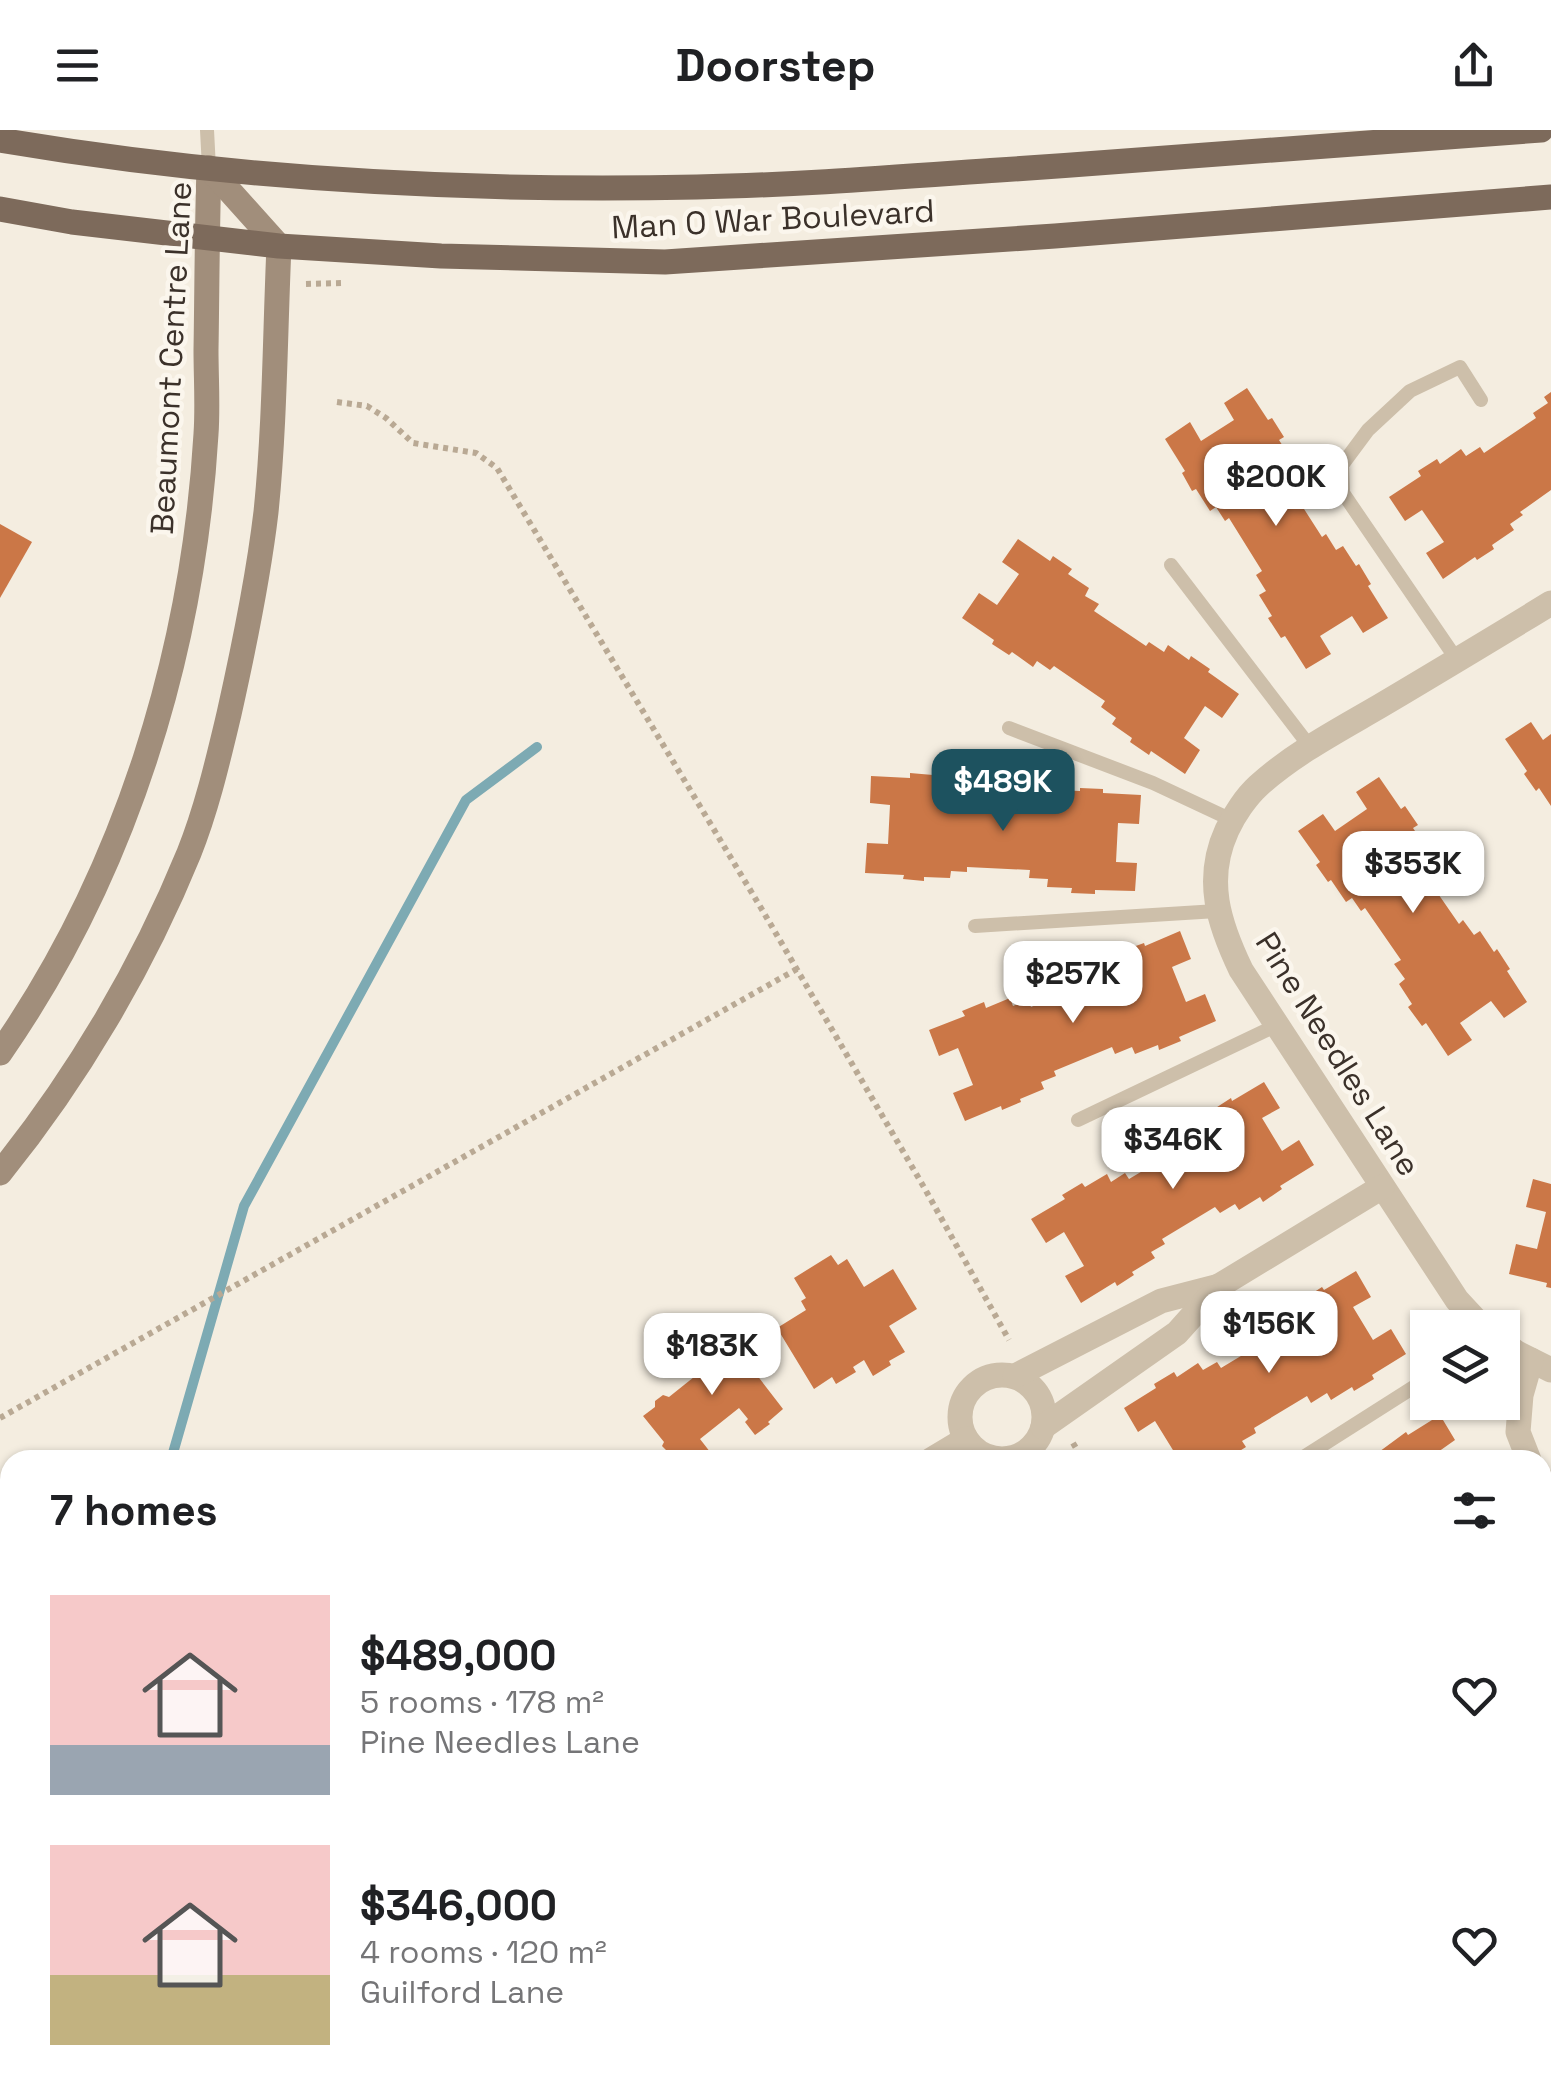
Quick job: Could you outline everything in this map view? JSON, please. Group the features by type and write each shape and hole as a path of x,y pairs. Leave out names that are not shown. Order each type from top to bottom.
{"main road":[{"name":"Man O War Boulevard","path":"0,140 210,168 495,187 697,187 1179,158 1542,130"},
{"name":"Man O War Boulevard","path":"0,209 72,222 280,246 441,256 665,262 1036,238 1551,197"}],"street":[{"name":"Beaumont Centre Lane","path":"0,1053 65,946 114,844 148,751 173,663 192,564 206,434 210,168"},
{"name":"Beaumont Centre Lane","path":"210,168 280,246"},
{"path":"4,1159 82,1060 156,927 190,850 216,768 249,627 266,512 280,246"},
{"name":"Pine Needles Lane","path":"1466,1310 1241,970 1217,911 1218,858 1232,820 1255,788 1277,770 1551,602"},
{"path":"1043,1427 1177,1333 1220,1286 1382,1187"},
{"path":"1015,1376 1161,1300 1220,1286"},
{"path":"1524,1450 1518,1432 1521,1395 1541,1365"},
{"path":"975,1450 961,1427 962,1402 968,1390 990,1376 1002,1374 1026,1382 1042,1402 1043,1427 1028,1450"},
{"path":"948,1450 966,1439"}],"lane":[{"path":"207,130 210,168"},
{"path":"1457,660 1342,493 1342,466 1368,430 1410,391 1460,367 1481,400"},
{"path":"1171,566 1310,748"},
{"path":"1009,728 1153,784 1232,820"},
{"path":"974,926 1217,911"},
{"path":"1078,1120 1277,1025"},
{"path":"1316,1450 1410,1390"}],"path":[{"path":"337,402 367,406 413,443 476,453 497,468 797,969 1009,1340"},
{"path":"0,1418 797,969"},
{"path":"1073,1442 1077,1450"}],"building":[{"path":"1247,388 1284,437 1279,440 1293,462 1286,466 1295,480 1288,484 1322,537 1326,534 1336,550 1343,546 1356,566 1359,564 1388,618 1363,633 1352,616 1320,636 1331,654 1306,669 1268,618 1272,616 1259,595 1266,591 1256,575 1262,571 1229,518 1225,521 1216,507 1210,511 1196,489 1192,491 1182,473 1185,471 1165,439 1190,422 1201,441 1234,420 1224,403"},
{"path":"1551,392 1551,490 1520,512 1523,515 1510,524 1514,530 1492,545 1494,549 1443,579 1426,553 1444,542 1422,510 1405,521 1389,497 1421,476 1418,471 1437,459 1440,464 1461,449 1466,456 1480,447 1484,453 1536,418 1533,413 1548,403 1544,397"},
{"path":"0,524 32,542 0,598"},
{"path":"1018,539 1050,561 1053,556 1072,569 1068,574 1089,588 1085,596 1099,604 1094,611 1146,646 1149,642 1164,652 1168,645 1189,660 1191,656 1239,694 1222,718 1205,706 1184,738 1200,750 1185,774 1130,742 1132,738 1112,724 1116,718 1101,707 1105,701 1054,666 1050,670 1037,661 1033,667 1012,652 1009,655 962,618 979,593 997,605 1019,574 1002,562"},
{"path":"1531,722 1543,740 1551,734 1551,806 1524,774 1527,771 1505,739"},
{"path":"910,773 958,782 958,790 974,791 974,799 1037,802 1037,796 1055,798 1055,790 1080,788 1141,795 1139,824 1118,823 1116,862 1137,863 1135,891 1071,893 1072,888 1047,887 1048,879 1029,878 1030,870 967,867 967,872 951,871 950,878 924,877 924,881 903,879 904,875 865,873 867,843 888,844 890,805 870,803 871,776 910,778"},
{"path":"1379,777 1401,809 1405,806 1418,825 1413,828 1427,849 1421,854 1430,868 1423,872 1459,924 1463,920 1474,935 1480,931 1494,952 1497,949 1527,1002 1504,1018 1491,1001 1460,1023 1472,1040 1448,1056 1426,1023 1422,1026 1408,1007 1412,1004 1399,984 1405,979 1394,964 1401,960 1365,908 1361,911 1352,898 1346,902 1331,880 1328,882 1316,865 1320,862 1298,831 1323,814 1335,831 1367,809 1356,792"},
{"path":"1180,931 1191,959 1172,967 1186,1002 1205,994 1216,1021 1159,1050 1158,1045 1135,1054 1132,1047 1115,1054 1112,1047 1054,1071 1056,1076 1041,1082 1044,1089 1020,1099 1021,1102 965,1121 953,1093 973,1085 958,1048 939,1056 929,1030 965,1016 962,1011 984,1002 986,1008 1010,998 1013,1006 1028,1000 1031,1007 1089,983 1087,978 1103,971 1101,964 1124,954 1122,951"},
{"path":"1264,1082 1280,1108 1262,1118 1282,1151 1299,1140 1314,1165 1263,1202 1260,1197 1239,1210 1235,1204 1220,1213 1215,1207 1162,1239 1165,1244 1151,1252 1155,1258 1132,1272 1134,1275 1081,1303 1065,1276 1084,1266 1064,1232 1046,1243 1031,1219 1065,1199 1062,1195 1082,1183 1085,1187 1107,1174 1111,1182 1125,1173 1129,1179 1183,1147 1180,1142 1195,1133 1191,1126 1211,1111"},
{"path":"1533,1179 1551,1184 1551,1288 1546,1287 1547,1283 1509,1274 1516,1244 1537,1249 1546,1212 1526,1207"},
{"path":"831,1255 838,1265 847,1259 864,1287 893,1269 917,1309 889,1326 905,1352 889,1361 891,1365 873,1376 864,1360 853,1367 856,1372 836,1384 832,1377 814,1389 777,1328 806,1310 801,1301 806,1298 794,1278"},
{"path":"1356,1271 1371,1297 1353,1307 1373,1340 1391,1329 1406,1354 1354,1391 1352,1387 1331,1400 1327,1393 1311,1403 1307,1396 1254,1428 1256,1433 1242,1441 1246,1447 1241,1450 1173,1450 1155,1421 1138,1432 1124,1408 1156,1388 1154,1384 1174,1372 1177,1377 1198,1363 1203,1370 1217,1362 1221,1368 1274,1336 1271,1331 1287,1322 1283,1315 1322,1287 1324,1290"},
{"path":"710,1328 725,1330 744,1359 751,1353 760,1365 753,1370 783,1409 755,1435 739,1408 700,1439 709,1450 666,1450 643,1416 655,1407 655,1401 663,1395 669,1397 699,1373 690,1369 686,1361 692,1351 701,1350 703,1334"},
{"path":"1432,1420 1443,1420 1455,1440 1441,1450 1382,1450 1406,1432 1408,1435"}],"waterway":[{"path":"174,1450 244,1206 466,800 537,747"}]}
